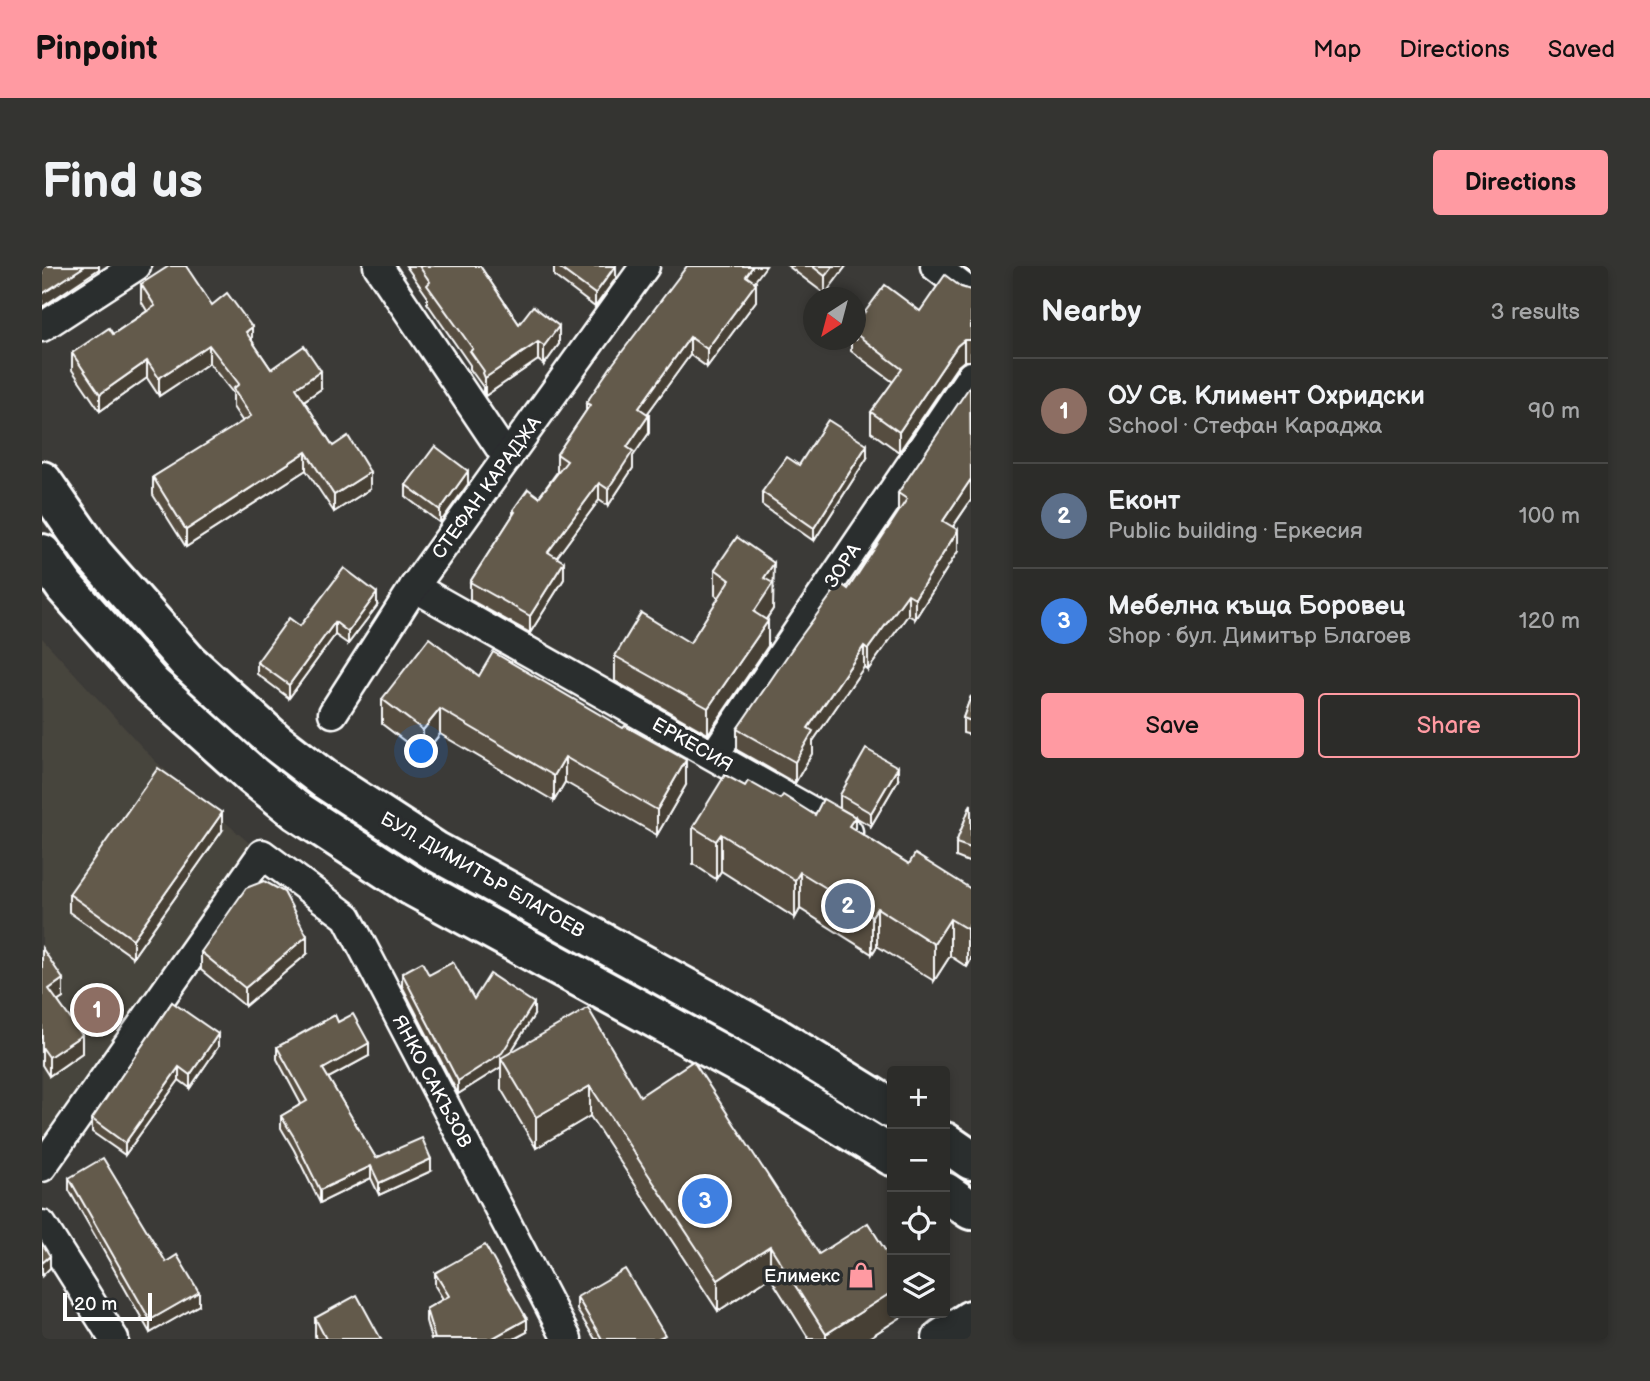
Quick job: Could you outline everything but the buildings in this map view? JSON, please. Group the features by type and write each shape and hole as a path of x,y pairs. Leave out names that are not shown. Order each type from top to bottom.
{"main road":[{"name":"БУЛ. ДИМИТЪР БЛАГОЕВ","path":"42,481 93,554 188,662 276,741 324,779 435,851 772,1035 887,1106"},
{"path":"42,554 65,587 153,685 252,775 297,811 412,887 754,1072 887,1153"},
{"path":"950,1145 971,1160"},
{"path":"950,1195 971,1210"},
{"path":"942,1339 971,1320"}],"street":[{"path":"42,327 136,266"},
{"path":"378,266 507,458"},
{"name":"СТЕФАН КАРАДЖА","path":"333,713 414,587 645,266"},
{"path":"934,266 971,294"},
{"name":"ЗОРА","path":"713,755 971,376"},
{"name":"ЕРКЕСИЯ","path":"414,587 865,842"},
{"name":"ЯНКО САКЪЗОВ","path":"42,1167 262,854 347,917 567,1339"},
{"path":"42,1225 114,1339"}],"shaded area":[{"path":"42,638 155,761 262,854 42,1167"}],"place":[{"name":"Еконт","path":"848,906"},
{"name":"ОУ Св. Климент Охридски","path":"97,1010"},
{"name":"Мебелна къща Боровец","path":"705,1201"},
{"name":"Елимекс","path":"861,1275"}]}
